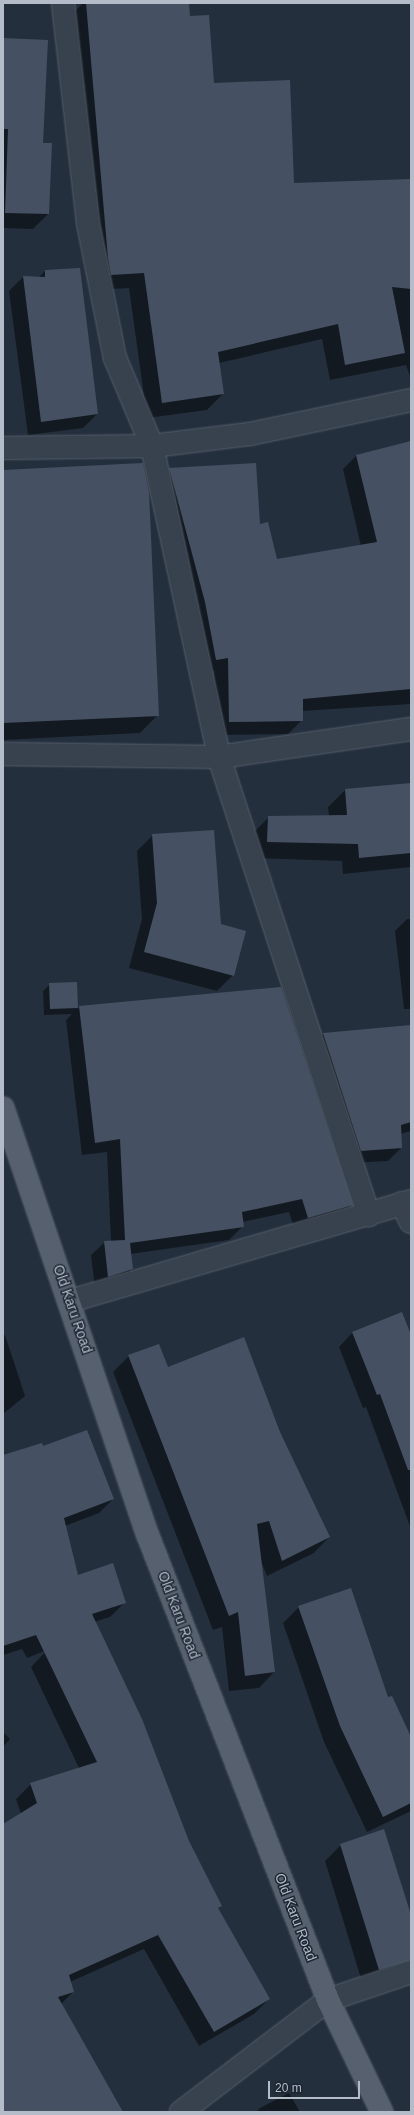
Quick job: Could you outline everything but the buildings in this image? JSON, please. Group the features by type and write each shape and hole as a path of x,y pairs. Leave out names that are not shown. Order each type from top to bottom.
{"main road":[{"name":"Old Karu Road","path":"3,1108 148,1533 328,2000 382,2112"}],"street":[{"path":"63,3 88,223 115,358 152,446 219,757 369,1215"},
{"path":"3,448 152,446 250,434 411,400"},
{"path":"3,754 219,757 411,729"},
{"path":"70,1301 369,1215 408,1209"},
{"path":"182,2112 328,2000 411,1972"}]}
